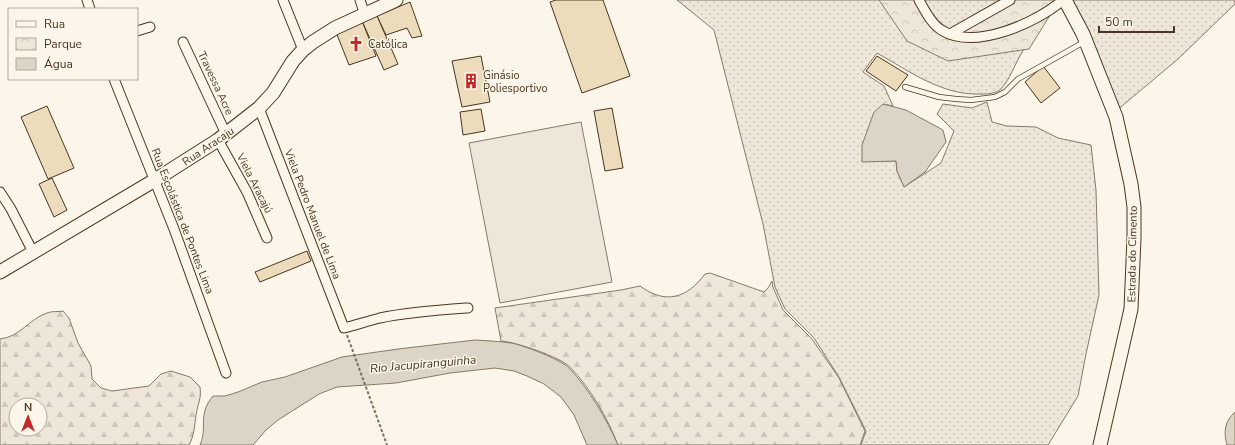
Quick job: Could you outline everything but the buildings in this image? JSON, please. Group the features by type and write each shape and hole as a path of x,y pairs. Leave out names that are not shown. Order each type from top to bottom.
{"street":[{"path":"283,0 303,50"},
{"path":"360,0 365,15"},
{"name":"Rua Aracaju","path":"0,272 156,180 222,137 259,108 273,93 293,62 303,50 313,42 335,28 396,0"},
{"path":"919,0 931,20 937,26 943,31 959,38 969,38 1002,32 1020,26 1038,17 1064,0"},
{"path":"950,34 1010,0"},
{"name":"Estrada do Cimento","path":"1064,0 1086,41 1116,117 1130,176 1134,207 1131,309 1100,445"},
{"path":"138,31 150,27"},
{"name":"Travessa Acre","path":"183,42 222,137"},
{"name":"Rua Escolástica de Pontes Lima","path":"114,80 156,180 226,373"},
{"name":"Viela Pedro Manuel de Lima","path":"259,108 344,328 381,318 433,310 468,308"},
{"name":"Viela Aracajú","path":"222,137 267,238"},
{"path":"0,192 11,209 33,252"}],"lane":[{"path":"905,87 922,93 951,99 971,100 995,97 1005,92 1018,79 1086,41"}],"path":[{"path":"348,338 387,445"}],"green space":[{"path":"677,0 914,0 934,32 1029,42 1001,89 989,94 967,94 940,87 877,53 863,72 884,86 893,106 883,104 862,161 896,161 897,171 904,187 941,163 954,131 937,114 943,104 972,108 987,102 992,122 1007,126 1036,127 1058,138 1091,145 1096,190 1099,295 1078,396 1048,445 861,445 866,431 839,377 814,338 785,309 775,287 763,224 714,30"},
{"path":"879,0 917,0 929,20 966,41 1052,12 1029,49 948,61 907,41"},
{"path":"922,0 1005,0 949,32 942,28"},
{"path":"1015,0 1058,0 1041,13 984,34 959,32"},
{"path":"1068,0 1235,0 1235,4 1178,59 1116,111"},
{"path":"581,122 612,282 500,303 469,143"},
{"path":"710,273 764,292 772,281 783,310 812,339 839,378 865,431 860,445 618,445 598,404 570,367 557,359 537,351 517,344 501,341 495,308 640,286 659,296 676,296 691,289 705,274"},
{"path":"63,311 69,318 78,343 91,366 92,379 101,388 112,391 149,386 161,374 171,371 190,377 200,387 200,397 194,431 189,445 0,445 0,339 13,335 35,319 49,312"}],"water":[{"path":"883,104 906,110 943,130 946,142 925,172 904,187 897,171 896,161 862,162 862,145 874,112"},
{"name":"Rio Jacupiranguinha","path":"475,340 517,344 542,353 565,365 590,394 618,445 587,445 574,415 561,397 544,384 527,376 514,371 495,368 450,373 396,383 337,387 319,394 278,420 266,430 253,445 200,445 205,409 213,396 225,396 262,382 285,377 342,357"},
{"path":"1235,412 1235,445 1227,445 1225,431 1229,419"}],"place":[{"name":"Católica","path":"356,44"},
{"name":"Ginásio Poliesportivo","path":"471,81"}]}
